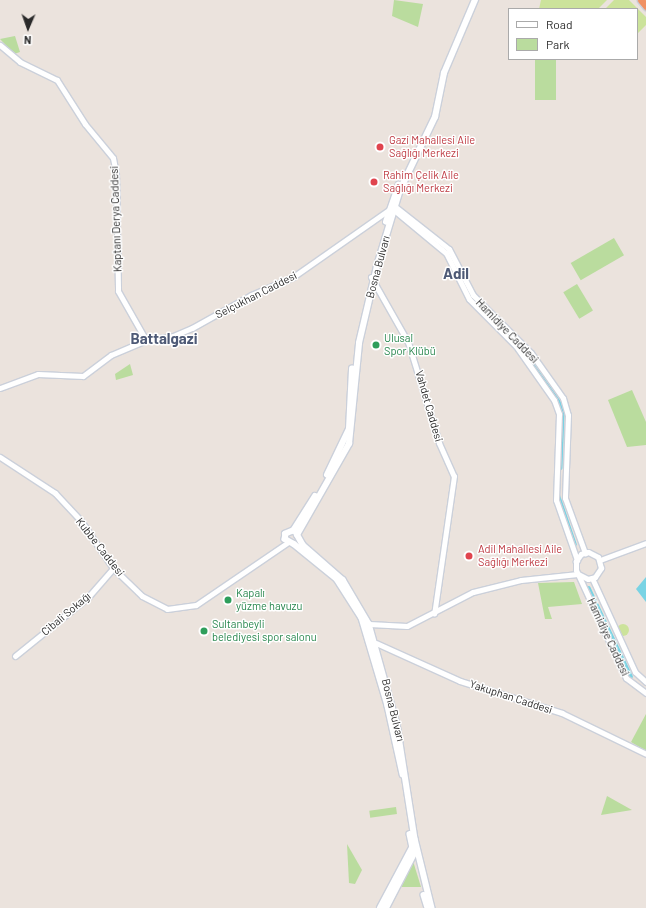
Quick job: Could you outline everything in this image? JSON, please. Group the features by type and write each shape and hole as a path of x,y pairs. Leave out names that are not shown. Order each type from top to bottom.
{"highway":[{"path":"642,0 646,6"}],"main road":[{"name":"Bosna Bulvarı","path":"432,908 415,849 403,750 376,643 369,624 344,580 296,535 349,444 357,359 372,279 392,207 432,116 440,72 471,0"},
{"name":"Bosna Bulvarı","path":"392,207 435,117 444,73 475,0"},
{"path":"285,535 296,535 294,544 287,543 285,535"},
{"name":"Bosna Bulvarı","path":"294,544 338,579 362,618 395,736 415,849 428,908"},
{"path":"380,908 415,849"},
{"path":"386,908 415,849"}],"street":[{"name":"Kaptanı Derya Caddesi","path":"0,45 20,62 57,80 85,124 113,158 116,173 118,291 146,340"},
{"name":"Hamidiye Caddesi","path":"392,207 449,249 473,295 524,346 561,393 568,409 565,498 585,553"},
{"name":"Hamidiye Caddesi","path":"392,207 444,250 472,302 518,349 558,410 556,500 577,560"},
{"name":"Selçukhan Caddesi","path":"0,388 38,374 83,376 111,355 146,340 173,336 192,328 293,277 392,207"},
{"path":"456,273 458,266"},
{"name":"Vahdet Caddesi","path":"372,279 408,342 438,442 454,476 434,614"},
{"path":"518,349 524,346"},
{"name":"Kubbe Caddesi","path":"0,457 55,493 81,521 113,568 157,605 180,609 210,597 287,543"},
{"path":"556,473 565,479"},
{"path":"600,560 646,543"},
{"path":"578,574 577,560 585,553 592,553 600,560 600,571 592,578"},
{"name":"Cibali Sokağı","path":"15,656 89,596 113,568"},
{"name":"Hamidiye Caddesi","path":"578,574 630,682 646,693"},
{"path":"369,624 407,626 434,614 473,592 495,587 578,574 592,578 636,674 646,682"},
{"name":"Yakuphan Caddesi","path":"376,643 460,681 562,713 646,754"},
{"path":"630,682 636,674"}],"green space":[{"path":"394,0 423,4 418,27 392,16"},
{"path":"541,0 607,0 599,8 539,8"},
{"path":"614,0 629,0 637,8 606,8"},
{"path":"638,9 646,17 646,25 638,33"},
{"path":"15,36 20,52 14,54 0,39"},
{"path":"535,60 556,60 556,100 535,100"},
{"path":"614,238 624,255 581,280 571,263"},
{"path":"577,284 593,311 579,319 563,292"},
{"path":"130,364 133,375 116,380 115,374"},
{"path":"632,390 646,422 646,445 627,447 608,400"},
{"path":"574,582 582,604 548,607 552,619 545,619 538,583"},
{"path":"621,624 625,624 629,630 625,636 621,636 617,632 617,628"},
{"path":"646,714 646,751 631,742"},
{"path":"607,796 632,810 601,815"},
{"path":"396,807 397,814 370,818 369,811"},
{"path":"347,844 362,870 355,884 349,883"},
{"path":"413,861 421,887 401,887"}],"water":[{"path":"646,577 646,602 636,589"}],"waterway":[{"path":"522,350 560,403 563,415 561,468"},
{"path":"559,485 558,494 575,544"},
{"path":"589,588 631,676"}],"place":[{"name":"Gazi Mahallesi Aile Sağlığı Merkezi","path":"380,147"},
{"name":"Rahim Çelik Aile Sağlığı Merkezi","path":"374,182"},
{"name":"Ulusal Spor Klübü","path":"376,345"},
{"name":"Adil Mahallesi Aile Sağlığı Merkezi","path":"469,556"},
{"name":"Kapalı yüzme havuzu","path":"228,600"},
{"name":"Sultanbeyli belediyesi spor salonu","path":"204,631"}],"district":[{"name":"Adil","path":"456,274"},
{"name":"Battalgazi","path":"164,339"}]}
